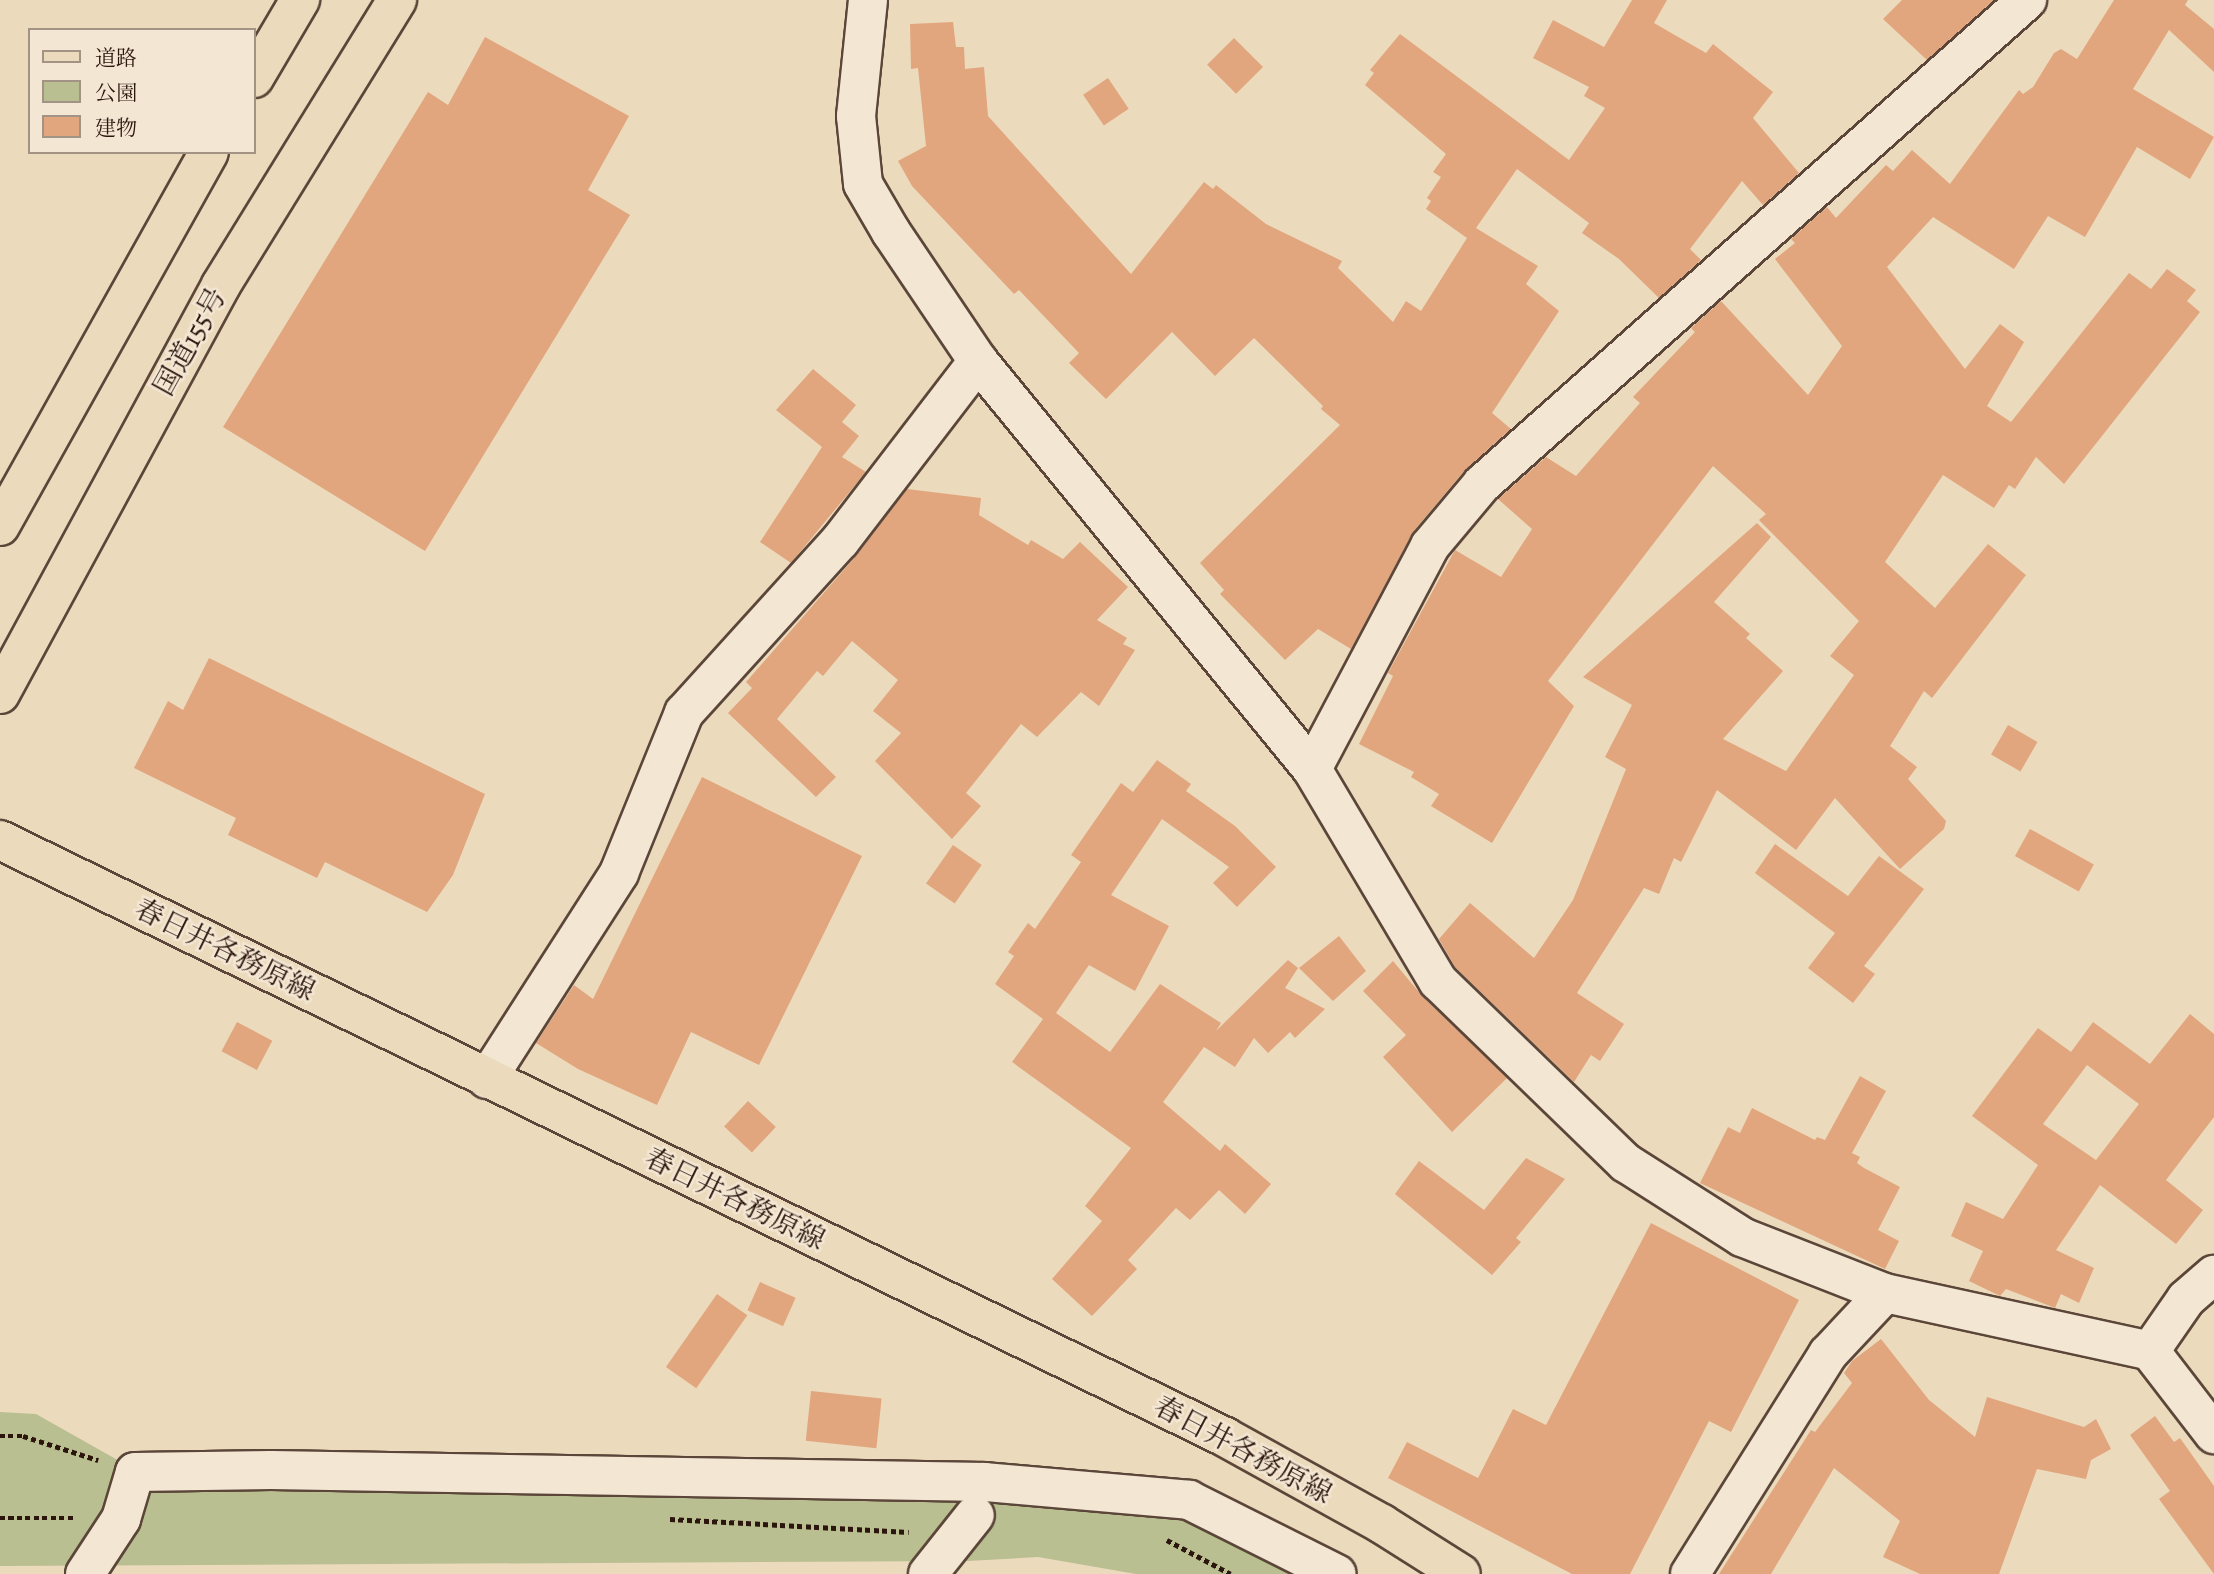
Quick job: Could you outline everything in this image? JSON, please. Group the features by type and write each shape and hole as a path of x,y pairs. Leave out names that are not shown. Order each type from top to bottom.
{"main road":[{"path":"256,75 300,0"},
{"name":"国道155号","path":"0,694 221,285 397,0"},
{"path":"0,526 208,154"},
{"name":"春日井各務原線","path":"0,840 1225,1437 1382,1524 1461,1574"}],"street":[{"path":"868,0 856,116 863,184 978,361 1312,769 1438,981 1626,1163 1742,1237 1885,1293 2150,1351 2214,1434"},
{"path":"1312,769 1430,546 1482,484 2027,0"},
{"path":"487,1079 619,873 684,713 840,541 978,361"},
{"path":"2150,1351 2186,1299 2214,1275"},
{"path":"1690,1574 1828,1354 1885,1293"},
{"path":"85,1574 121,1518 135,1472 985,1482 1188,1500 1337,1574"},
{"path":"928,1574 975,1515"}],"path":[{"path":"0,1436 23,1436 135,1472"},
{"path":"0,1518 121,1518"}],"green space":[{"path":"0,1412 36,1414 153,1480 961,1492 1195,1518 1314,1574 1136,1574 1038,1557 968,1561 0,1566"}],"building":[{"path":"1632,0 1667,0 1654,23 1706,53 1713,44 1773,92 1753,118 1799,173 1763,205 1742,181 1690,249 1701,260 1659,298 1619,259 1582,233 1589,223 1517,169 1476,228 1538,266 1526,284 1559,311 1492,413 1511,429 1465,470 1413,532 1351,649 1318,629 1285,660 1220,594 1224,590 1200,563 1340,425 1321,409 1323,406 1254,338 1215,376 1172,332 1106,399 1069,363 1079,353 1019,290 1014,294 912,186 898,161 926,146 918,68 911,69 910,24 953,22 956,47 964,47 965,69 984,67 988,116 1131,274 1204,182 1213,189 1216,185 1266,224 1342,261 1338,268 1393,322 1406,301 1421,311 1467,238 1426,209 1431,201 1427,198 1441,177 1433,172 1446,154 1365,85 1374,73 1370,70 1400,34 1569,160 1605,108 1584,96 1589,87 1533,58 1553,20 1604,47"},
{"path":"1902,0 1994,0 1927,60 1883,19"},
{"path":"2114,0 2188,0 2185,5 2214,29 2214,72 2169,30 2133,89 2214,137 2190,179 2137,147 2085,237 2048,216 2014,269 1933,217 1887,267 1965,369 2000,324 2024,342 1987,406 2011,422 2129,273 2151,289 2167,269 2196,290 2187,301 2200,312 2064,484 2036,457 2015,489 2009,485 1994,508 1943,475 1885,562 1935,608 1988,544 2026,575 1932,698 1924,691 1890,746 1917,767 1908,779 1946,821 1944,829 1900,869 1835,798 1796,850 1717,790 1681,862 1674,858 1659,894 1644,888 1577,993 1624,1024 1600,1061 1591,1055 1574,1082 1455,967 1439,939 1470,903 1534,958 1573,900 1626,769 1605,757 1632,705 1583,677 1757,523 1771,537 1714,602 1750,634 1746,638 1783,671 1723,739 1786,771 1854,675 1830,656 1859,621 1759,520 1766,514 1713,466 1548,681 1574,706 1492,843 1431,806 1439,794 1411,777 1414,772 1359,744 1393,676 1388,673 1455,550 1501,577 1532,529 1498,499 1546,457 1576,476 1640,403 1633,397 1695,332 1691,328 1721,301 1808,395 1842,346 1775,259 1795,243 1791,239 1827,207 1836,218 1886,165 1893,171 1912,150 1950,184 2019,90 2023,94 2033,87 2054,53 2061,49 2077,59"},
{"path":"485,37 629,116 588,190 630,215 425,551 223,427 428,92 448,105"},
{"path":"1234,38 1263,67 1236,94 1207,65"},
{"path":"1108,78 1129,109 1104,125 1083,95"},
{"path":"813,369 856,405 842,422 859,436 842,457 866,472 791,563 760,542 822,447 776,410"},
{"path":"907,489 981,498 979,515 1028,545 1031,540 1063,559 1080,542 1128,587 1097,620 1127,638 1123,644 1135,650 1099,706 1081,692 1037,737 1021,724 966,793 981,806 952,839 875,761 901,733 873,711 898,680 852,641 823,676 817,671 777,719 836,777 816,797 728,713 752,688 746,682 856,556"},
{"path":"209,658 485,794 453,875 427,912 325,862 317,878 228,835 236,818 134,768 168,701 183,710"},
{"path":"2008,725 2037,742 2020,771 1991,754"},
{"path":"1157,760 1191,784 1186,791 1235,826 1276,867 1237,907 1213,883 1229,867 1162,819 1111,895 1169,926 1135,991 1089,965 1056,1013 1110,1052 1160,984 1221,1023 1216,1031 1288,960 1298,968 1285,988 1325,1009 1295,1038 1290,1032 1268,1053 1254,1038 1235,1067 1204,1047 1163,1102 1220,1151 1225,1144 1271,1184 1245,1214 1219,1190 1190,1220 1176,1208 1128,1260 1137,1269 1092,1316 1052,1279 1102,1221 1085,1206 1131,1148 1012,1062 1043,1019 995,984 1014,956 1008,952 1028,923 1035,929 1081,862 1071,855 1121,783 1133,792"},
{"path":"702,777 862,856 759,1065 691,1032 657,1105 578,1069 536,1043 574,985 593,999"},
{"path":"2030,829 2094,864 2079,892 2015,856"},
{"path":"1775,844 1848,896 1879,856 1924,889 1864,966 1875,974 1853,1003 1808,968 1835,933 1755,873"},
{"path":"953,845 982,865 955,904 926,884"},
{"path":"1339,936 1366,971 1333,1001 1299,968"},
{"path":"1393,961 1423,997 1507,1078 1452,1132 1383,1057 1406,1035 1363,991"},
{"path":"2190,1014 2214,1034 2214,1117 2166,1180 2203,1210 2176,1244 2100,1185 2056,1250 2094,1268 2079,1303 2061,1294 2055,1308 2006,1289 2000,1296 1969,1281 1983,1251 1951,1236 1966,1202 2003,1219 2038,1165 1972,1116 2038,1028 2071,1052 2093,1022 2150,1064","holes":["2087,1065 2139,1104 2096,1160 2043,1124"]},
{"path":"237,1022 272,1041 257,1070 222,1051"},
{"path":"1860,1076 1886,1091 1852,1153 1860,1157 1857,1163 1864,1168 1900,1187 1878,1230 1899,1241 1885,1269 1700,1183 1728,1127 1740,1133 1752,1108 1815,1140 1817,1137 1825,1140"},
{"path":"748,1101 776,1127 752,1153 724,1127"},
{"path":"1526,1158 1565,1179 1516,1238 1521,1242 1492,1275 1395,1194 1419,1161 1484,1210"},
{"path":"1651,1223 1799,1300 1731,1432 1709,1421 1630,1574 1572,1574 1388,1478 1407,1442 1478,1478 1513,1409 1546,1425"},
{"path":"760,1282 796,1298 783,1326 747,1310"},
{"path":"717,1294 747,1315 696,1388 666,1367"},
{"path":"1881,1339 1929,1400 1975,1437 1987,1397 2084,1427 2096,1419 2111,1449 2091,1460 2086,1479 2037,1469 1999,1574 1920,1574 1883,1557 1900,1521 1834,1468 1771,1574 1719,1574 1811,1430 1815,1432 1852,1383 1844,1373 1852,1361"},
{"path":"811,1391 882,1398 876,1448 806,1441"},
{"path":"2155,1416 2174,1442 2180,1438 2214,1486 2214,1574 2159,1499 2170,1491 2130,1435"}]}
